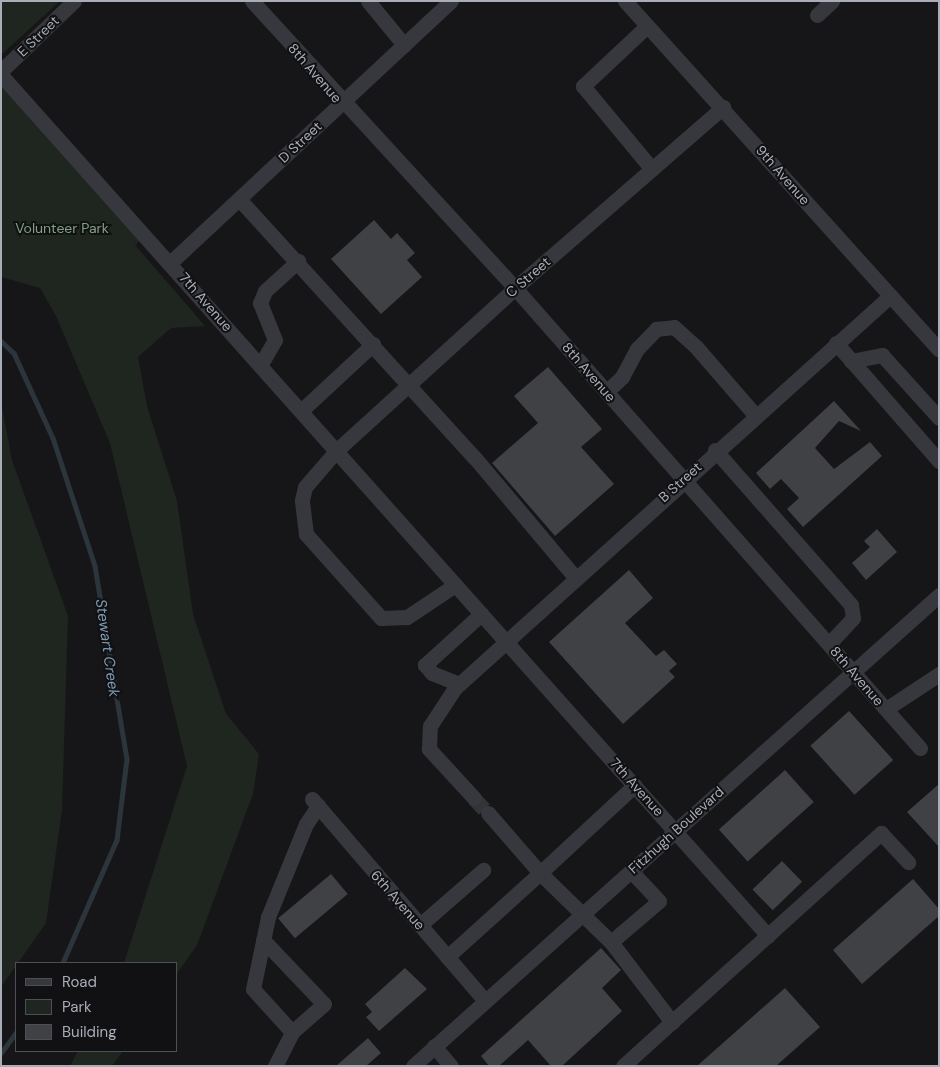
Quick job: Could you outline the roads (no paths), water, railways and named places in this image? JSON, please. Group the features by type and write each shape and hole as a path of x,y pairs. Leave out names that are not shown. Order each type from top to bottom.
{"street":[{"name":"E Street","path":"1,71 74,1"},
{"name":"8th Avenue","path":"252,1 342,104 515,288 682,480 920,748"},
{"path":"368,1 404,46"},
{"name":"D Street","path":"171,262 451,1"},
{"name":"9th Avenue","path":"625,1 724,107 939,350"},
{"path":"817,15 832,1"},
{"path":"647,26 583,86 652,169"},
{"name":"7th Avenue","path":"1,75 171,262 408,532 768,936"},
{"name":"C Street","path":"455,585 407,617 381,618 312,542 303,524 304,494 312,476 337,450 515,288 724,107"},
{"path":"239,199 409,384 575,577"},
{"path":"261,364 275,340 260,303 265,291 298,261"},
{"name":"B Street","path":"474,798 429,749 427,736 459,684 472,670 715,450 890,296"},
{"path":"606,392 622,377 637,350 656,329 674,327 697,348 755,415"},
{"path":"836,343 939,461"},
{"path":"302,410 373,344"},
{"path":"851,361 882,355 939,418"},
{"path":"715,450 851,604 852,618 829,644"},
{"name":"Fitzhugh Boulevard","path":"413,1066 676,831 852,670 939,595"},
{"path":"459,684 432,673 425,665 481,614"},
{"path":"886,709 939,674"},
{"path":"447,957 635,785"},
{"name":"6th Avenue","path":"263,940 299,838 315,802 485,1001"},
{"path":"488,813 580,916 611,942 672,1022"},
{"path":"623,1066 881,833 908,862"},
{"path":"420,925 483,870"},
{"path":"611,942 659,901 631,871"},
{"path":"263,940 253,989 292,1032"},
{"path":"263,940 324,1004 292,1032 275,1066"},
{"path":"434,1046 452,1066"}],"waterway":[{"name":"Stewart Creek","path":"1,341 14,353 53,438 95,566 127,759 117,840 63,962"},
{"name":"Stewart Creek","path":"1,1053 15,1033"}],"tunnel":[{"path":"474,798 488,813"}],"park label":[{"name":"Volunteer Park","path":"62,228"}]}
